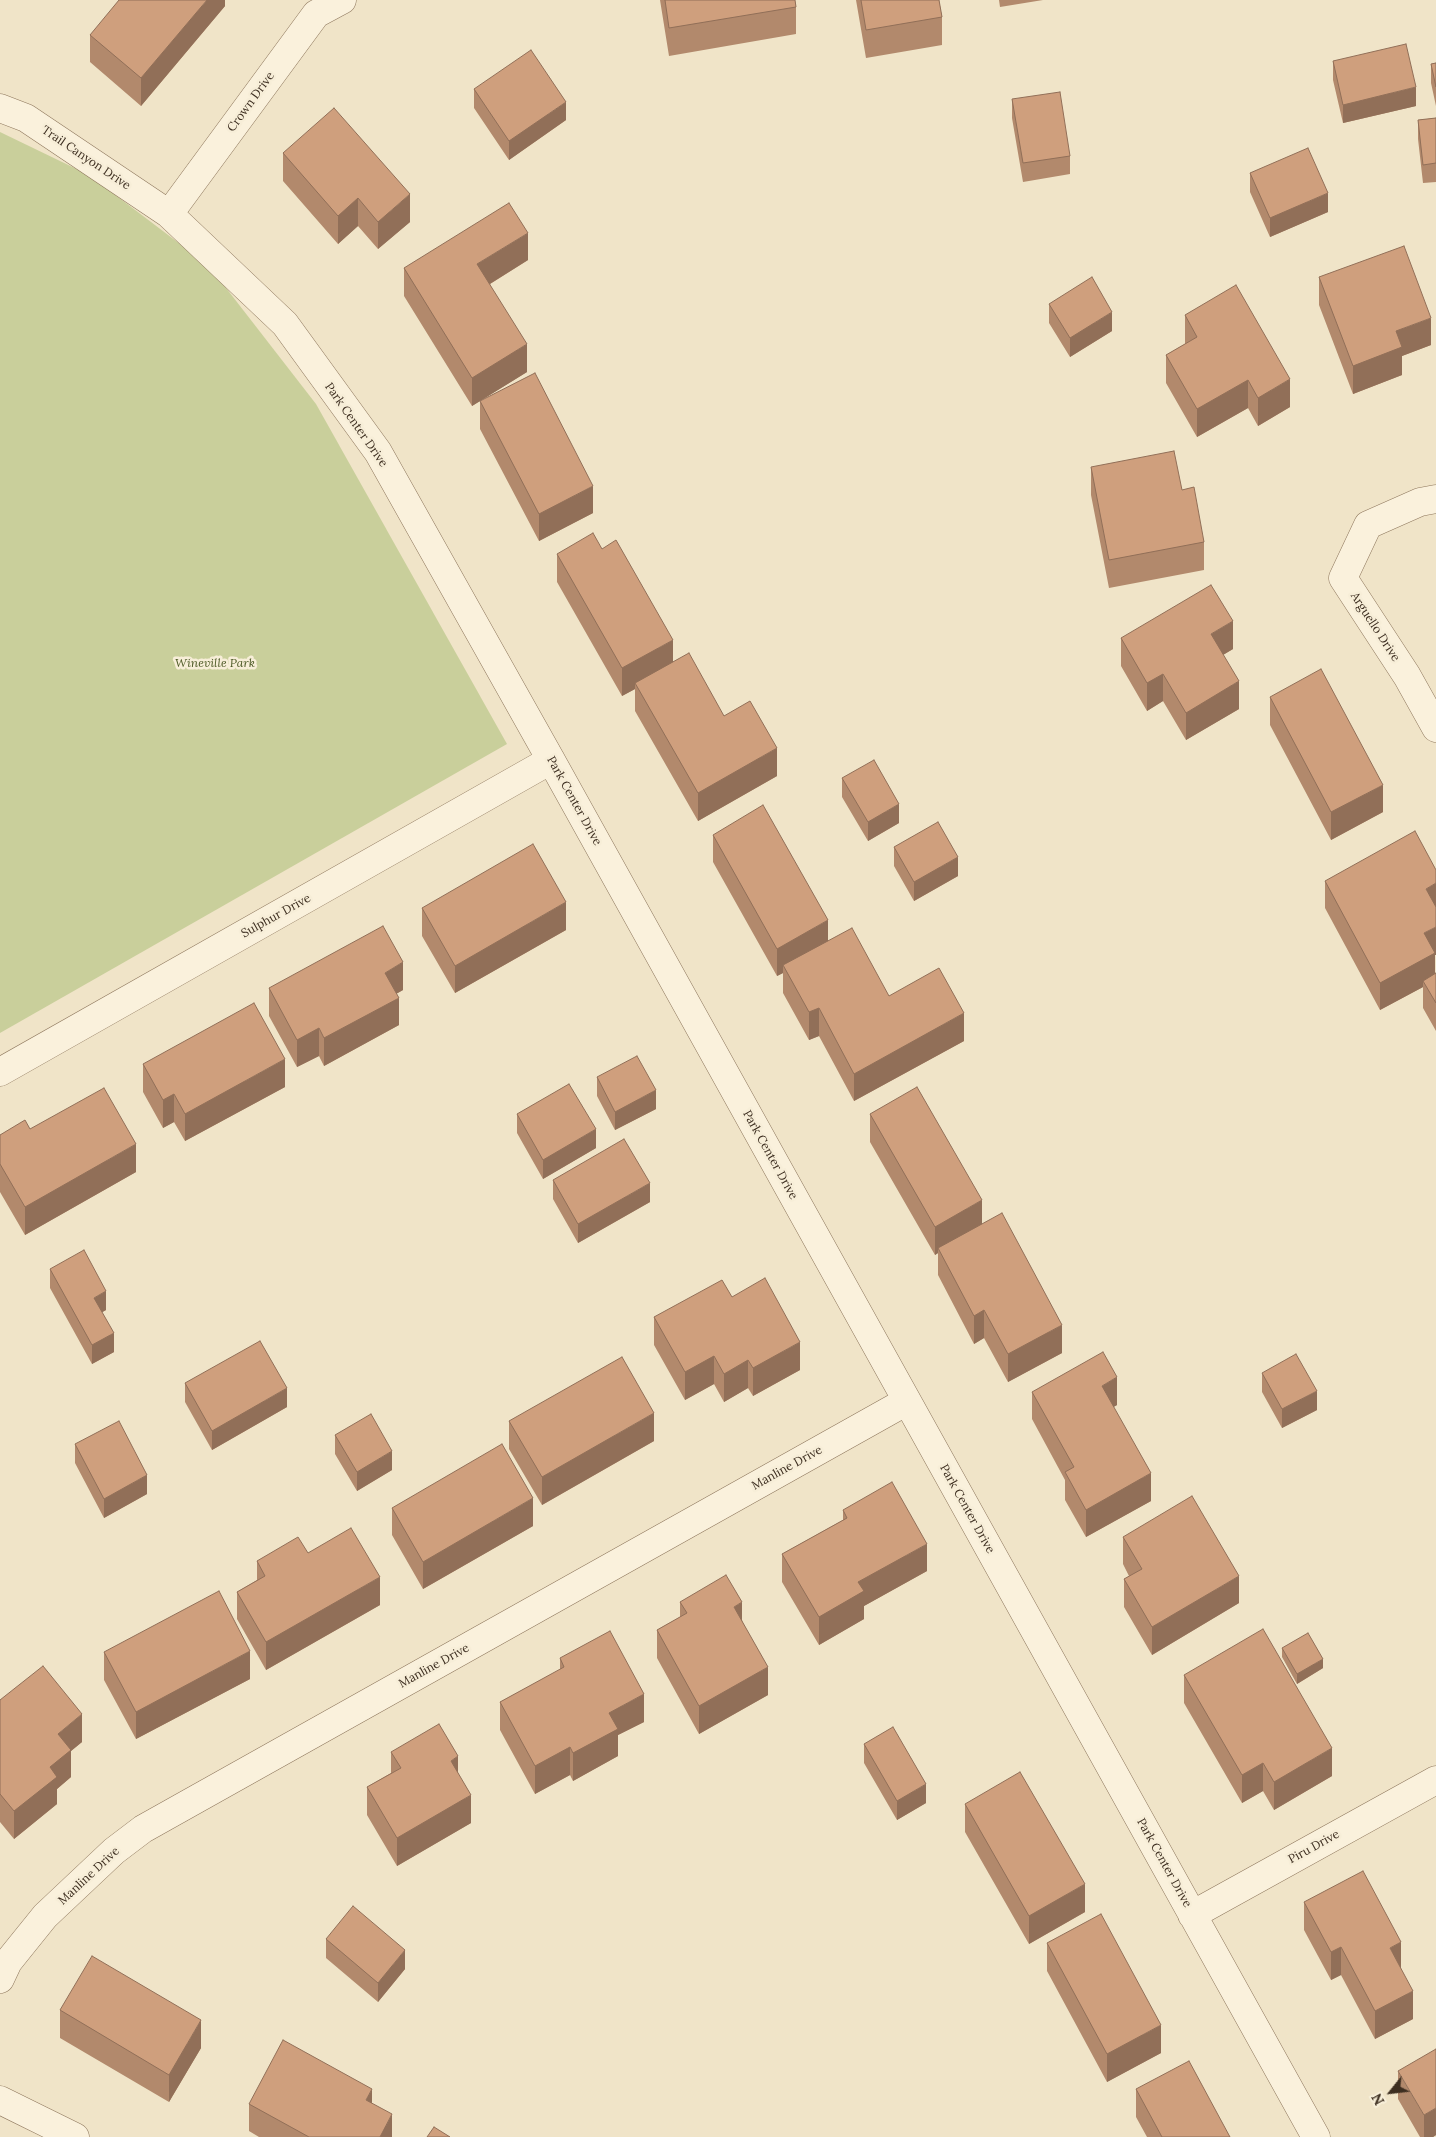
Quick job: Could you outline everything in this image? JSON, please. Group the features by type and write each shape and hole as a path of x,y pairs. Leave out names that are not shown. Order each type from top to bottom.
{"street":[{"name":"Crown Drive","path":"169,214 316,14 342,0"},
{"name":"Trail Canyon Drive","path":"0,108 26,118 169,214"},
{"name":"Park Center Drive","path":"169,214 285,324 378,452 552,760 1316,2137"},
{"name":"Arguello Drive","path":"1436,499 1420,502 1368,525 1342,578 1407,676 1436,728"},
{"name":"Sulphur Drive","path":"0,1072 552,760"},
{"name":"Manline Drive","path":"0,1979 8,1962 45,1916 114,1851 143,1829 907,1401"},
{"name":"Piru Drive","path":"1192,1915 1436,1780"},
{"path":"0,2100 75,2137"}],"green space":[{"name":"Wineville Park","path":"0,132 89,175 209,266 316,404 507,744 0,1033"}],"building":[{"path":"119,0 207,0 141,78 90,35"},
{"path":"665,0 795,0 796,7 669,28"},
{"path":"861,0 939,0 942,17 866,30"},
{"path":"1406,44 1416,87 1343,105 1333,61"},
{"path":"531,50 566,102 509,141 474,89"},
{"path":"1436,63 1436,87 1431,64"},
{"path":"1060,92 1070,156 1023,163 1012,99"},
{"path":"334,108 410,194 378,222 358,198 338,216 283,153"},
{"path":"1436,118 1436,163 1423,165 1418,120"},
{"path":"1308,148 1328,193 1270,218 1250,173"},
{"path":"509,203 528,233 477,264 527,344 472,378 404,268"},
{"path":"1404,246 1431,318 1396,331 1402,347 1353,366 1319,277"},
{"path":"1092,277 1112,312 1070,338 1049,304"},
{"path":"1236,285 1290,379 1258,398 1248,380 1197,409 1166,355 1197,337 1185,315"},
{"path":"535,373 593,486 539,514 480,401"},
{"path":"1174,451 1182,490 1194,487 1204,542 1109,560 1091,467"},
{"path":"593,533 602,549 616,540 673,640 622,668 557,554"},
{"path":"1211,585 1233,621 1211,634 1239,681 1186,713 1163,674 1147,683 1121,638"},
{"path":"689,653 724,716 750,701 777,748 698,793 635,683"},
{"path":"1321,669 1383,785 1331,812 1270,697"},
{"path":"874,760 899,804 868,822 842,778"},
{"path":"763,805 828,920 777,949 713,835"},
{"path":"938,822 958,857 914,882 894,847"},
{"path":"1415,831 1436,870 1436,883 1426,889 1436,907 1436,927 1424,933 1435,953 1380,983 1325,881"},
{"path":"533,844 566,902 455,966 422,908"},
{"path":"383,926 403,962 385,973 399,998 324,1038 319,1028 297,1040 269,988"},
{"path":"852,928 889,996 939,968 964,1013 854,1074 819,1008 809,1012 783,965"},
{"path":"1436,973 1436,1003 1423,981"},
{"path":"254,1003 285,1059 185,1114 174,1094 163,1100 143,1064"},
{"path":"637,1056 656,1090 615,1112 597,1077"},
{"path":"569,1084 596,1129 543,1160 517,1114"},
{"path":"917,1087 982,1200 935,1227 870,1114"},
{"path":"104,1088 136,1144 25,1207 0,1164 0,1135 25,1120 30,1129"},
{"path":"624,1139 650,1183 578,1224 553,1180"},
{"path":"1002,1213 1062,1325 1008,1354 984,1310 974,1316 938,1248"},
{"path":"84,1250 106,1291 94,1298 114,1333 92,1345 50,1269"},
{"path":"765,1278 800,1342 753,1368 748,1360 724,1374 714,1356 685,1372 654,1317 722,1280 732,1297"},
{"path":"260,1341 287,1388 212,1431 185,1383"},
{"path":"1103,1352 1117,1377 1102,1386 1151,1473 1086,1510 1065,1472 1074,1467 1032,1392"},
{"path":"1296,1354 1317,1391 1282,1409 1262,1373"},
{"path":"622,1357 654,1413 542,1477 509,1421"},
{"path":"371,1414 392,1451 357,1472 335,1435"},
{"path":"119,1421 147,1475 104,1499 75,1444"},
{"path":"502,1444 533,1498 423,1562 392,1508"},
{"path":"892,1482 927,1544 858,1582 864,1591 819,1617 782,1554 847,1518 843,1510"},
{"path":"1192,1496 1239,1576 1152,1627 1124,1579 1142,1569 1123,1537"},
{"path":"351,1528 380,1577 266,1642 237,1592 265,1576 257,1561 298,1537 308,1553"},
{"path":"726,1575 742,1602 734,1607 768,1667 699,1706 657,1630 687,1613 680,1602"},
{"path":"219,1591 250,1651 136,1712 104,1652"},
{"path":"1263,1629 1332,1748 1274,1782 1263,1763 1242,1775 1184,1675"},
{"path":"610,1631 644,1694 609,1713 618,1729 573,1753 570,1747 535,1766 500,1702 564,1667 560,1658"},
{"path":"1308,1633 1323,1659 1297,1674 1282,1648"},
{"path":"43,1666 82,1714 58,1734 71,1750 50,1767 57,1777 14,1811 0,1794 0,1700"},
{"path":"439,1724 458,1756 451,1761 471,1795 397,1838 367,1787 401,1768 391,1752"},
{"path":"893,1727 926,1784 897,1801 864,1744"},
{"path":"1020,1772 1085,1884 1029,1916 965,1804"},
{"path":"1363,1871 1401,1942 1390,1948 1413,1991 1375,2011 1341,1947 1331,1952 1304,1902"},
{"path":"353,1906 405,1950 378,1983 326,1939"},
{"path":"1101,1914 1161,2025 1107,2054 1047,1943"},
{"path":"92,1956 201,2020 169,2075 60,2010"},
{"path":"283,2040 372,2089 366,2100 392,2114 380,2137 309,2137 249,2104"},
{"path":"1436,2049 1436,2108 1424,2115 1398,2071"},
{"path":"1189,2061 1230,2137 1162,2137 1136,2089"},
{"path":"434,2127 450,2137 427,2137"}]}
